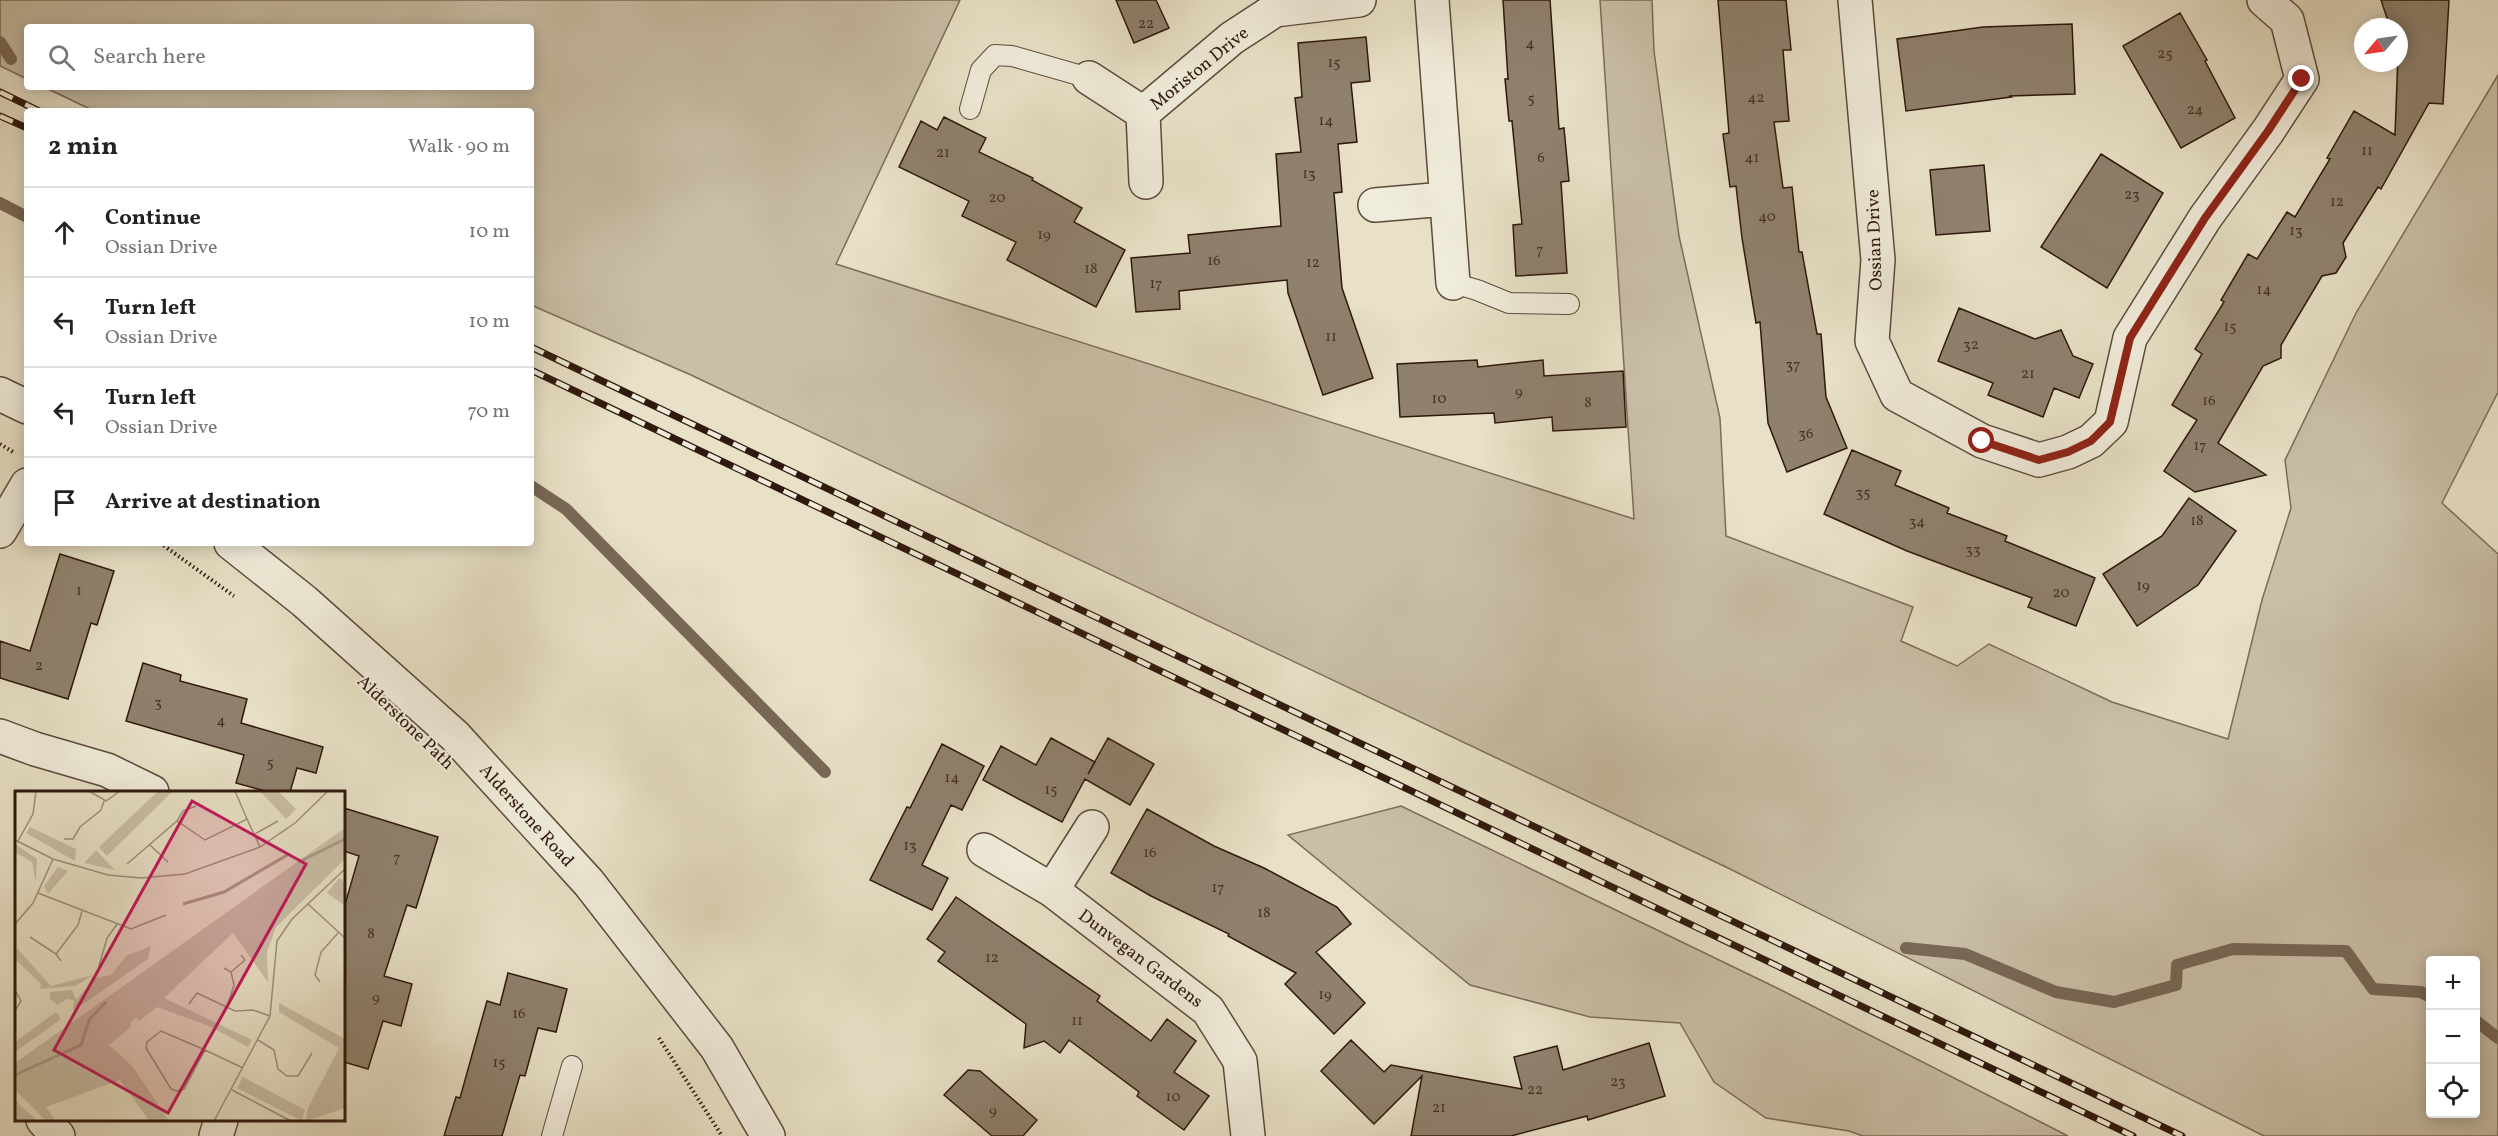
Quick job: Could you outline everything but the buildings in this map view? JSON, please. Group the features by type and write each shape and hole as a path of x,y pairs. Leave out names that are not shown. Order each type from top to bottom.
{"street":[{"name":"Moriston Drive","path":"1143,113 1232,38 1275,10 1359,0"},
{"path":"1432,0 1453,283"},
{"name":"Ossian Drive","path":"1854,0 1878,260 1872,341 1897,396 1982,441 2039,460 2068,452 2091,441 2110,422 2130,338 2205,218 2268,131 2302,79 2287,20 2264,0"},
{"name":"Moriston Drive","path":"1089,78 1143,113"},
{"name":"Moriston Drive","path":"1143,113 1146,182"},
{"path":"1376,205 1445,199"},
{"path":"0,394 24,406"},
{"path":"1,528 24,490"},
{"name":"Alderstone Road","path":"235,546 304,601 455,736 589,883 717,1048 768,1136"},
{"path":"0,736 106,770 150,791"},
{"path":"1052,890 1092,827"},
{"name":"Dunvegan Gardens","path":"984,850 1052,890 1208,1010 1240,1061 1248,1136"},
{"path":"45,1121 58,1136"},
{"path":"216,1136 220,1121"}],"lane":[{"path":"970,109 981,70 995,55 1012,56 1089,78"},
{"path":"1453,283 1509,303 1569,304"},
{"path":"552,1136 572,1066"}],"path":[{"path":"164,546 242,602"},
{"path":"654,1030 722,1136"}],"shaded area":[{"path":"0,0 960,0 836,264 1634,519 1600,0 1652,0 1654,51 1679,236 1720,418 1726,536 1913,607 1901,641 1957,666 1989,644 2112,702 2228,739 2262,600 2291,508 2285,460 2356,313 2498,75 2498,392 2442,503 2498,554 2498,1136 2264,1136 1728,868 691,375 534,306 534,108 88,108 50,90 534,90 534,24 24,24 24,78 0,66"},
{"path":"1401,806 1779,989 2068,1136 1863,1136 1849,1131 1766,1118 1714,1082 1680,1023 1590,1017 1470,985 1288,835"}],"waterway":[{"path":"0,42 11,59"},
{"path":"0,203 24,215"},
{"path":"534,488 566,509 825,772"},
{"path":"1906,948 1965,954 2056,992 2114,1002 2176,985 2177,965 2233,949 2346,951 2373,989 2421,992 2426,995"},
{"path":"2480,1024 2498,1038"}],"railway":[{"path":"0,92 33,108"},
{"path":"0,116 24,127"},
{"path":"534,348 2182,1136"},
{"path":"534,371 2133,1136"}],"route":[{"path":"1982,441 2039,460 2068,452 2091,441 2110,422 2130,338 2205,218 2268,131 2302,79"}]}
